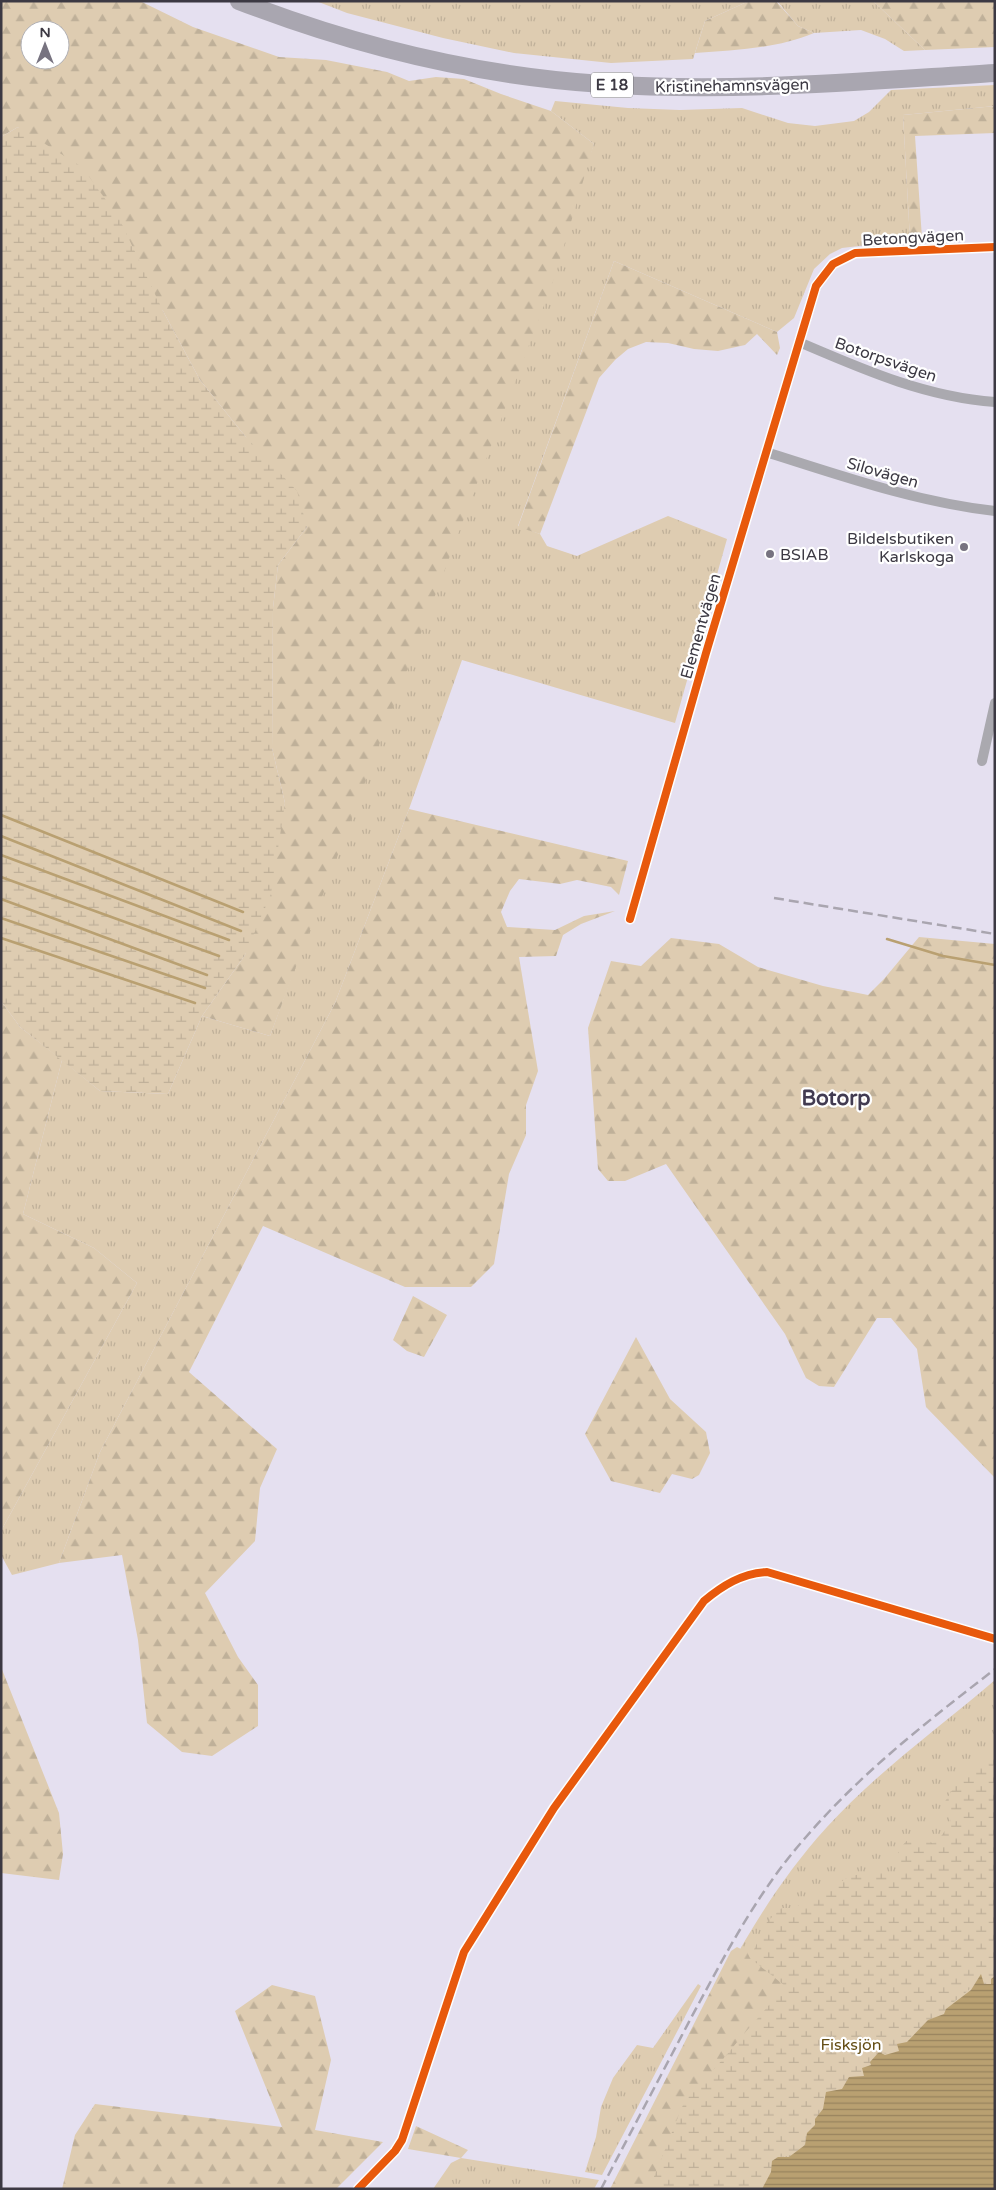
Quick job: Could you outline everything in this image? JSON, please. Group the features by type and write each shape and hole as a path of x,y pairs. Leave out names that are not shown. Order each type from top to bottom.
{"highway":[{"name":"Kristinehamnsvägen","path":"239,1 326,32 390,50 487,70 572,82 704,87 995,74"},
{"name":"Kristinehamnsvägen","path":"271,1 342,24 415,44 498,61 579,71 649,76 727,76 995,63"}],"street":[{"name":"Betongvägen","path":"799,342 816,286 823,273 844,257 870,252 995,247"},
{"name":"Botorpsvägen","path":"799,342 913,387 962,398 995,402"},
{"name":"Elementvägen","path":"630,919 799,342"},
{"name":"Silovägen","path":"766,452 912,497 961,507 995,511"},
{"path":"982,761 995,703"},
{"path":"358,2189 396,2150 402,2140 464,1952 554,1808 704,1602 739,1578 755,1573 767,1572 995,1639"}],"green space":[{"path":"1,1 140,1 193,27 279,57 326,60 387,72 409,81 436,77 464,79 551,111 594,144 556,273 270,1036 202,1016 245,955 285,803 272,748 273,608 278,565 307,527 245,436 200,380 163,311 18,127 1,137"},
{"path":"316,1 749,1 705,21 693,59 611,63 514,53 443,38 347,13"},
{"path":"749,1 776,1 798,26 814,33 770,46 695,53 705,21"},
{"path":"777,1 873,1 925,50 904,51 885,39 861,30 814,33 798,26"},
{"path":"873,1 995,1 995,47 925,50"},
{"path":"995,85 995,106 903,115 910,240 842,248 830,254 814,269 794,318 777,332 614,261 518,526 540,534 547,546 577,556 668,516 727,539 675,723 462,660 409,809 335,1003 100,1452 59,1563 12,1575 1,1555 1,1531 137,1283 94,1248 23,1214 62,1060 100,1091 168,1094 202,1016 270,1036 594,144 551,111 555,101 628,108 680,110 742,108 788,123 815,126 854,121 869,112 891,90"},
{"path":"995,106 995,133 915,136 922,238 910,240 903,115"},
{"path":"18,127 82,167 119,218 163,311 200,380 245,436 297,491 307,527 278,565 273,608 272,748 285,803 271,894 245,955 202,1016 168,1094 100,1091 20,1027 1,1001 1,137"},
{"path":"614,261 777,332 780,348 777,355 757,334 745,345 718,351 694,349 668,343 646,342 628,349 599,378 540,534 518,527"},
{"path":"409,809 628,861 619,895 611,887 577,880 560,884 519,879 510,891 501,912 507,927 555,930 584,916 615,911 581,924 563,935 556,956 519,957 538,1071 526,1105 526,1135 509,1174 494,1264 471,1287 405,1287 263,1226 189,1372 277,1449 260,1488 255,1541 205,1593 238,1657 258,1685 258,1726 212,1756 182,1752 147,1723 138,1640 122,1555 59,1563 100,1452 335,1003"},
{"path":"919,937 995,944 995,1478 926,1407 917,1349 891,1318 877,1318 834,1387 819,1386 806,1378 785,1334 666,1164 625,1181 608,1181 598,1169 588,1028 611,961 641,966 671,938 719,944 758,967 823,986 868,995"},
{"path":"1,1001 20,1027 62,1060 23,1214 94,1248 137,1283 1,1531"},
{"path":"413,1296 447,1315 424,1357 407,1351 393,1340"},
{"path":"636,1337 670,1399 706,1432 710,1453 699,1475 692,1479 672,1474 660,1493 611,1481 585,1434"},
{"path":"1,1667 59,1813 63,1854 59,1880 1,1873"},
{"name":"Fisksjön","path":"995,1680 995,2189 615,2189 722,1981 769,1902 787,1876 827,1827 867,1787"},
{"path":"995,1752 995,1976 991,1979 992,1984 984,1984 981,1974 979,1975 971,1988 952,2004 944,2014 928,2020 907,2042 898,2044 899,2051 888,2054 882,2053 872,2065 863,2071 864,2076 849,2077 842,2089 824,2099 819,2116 805,2144 802,2148 788,2156 778,2157 762,2189 649,2189 685,2100 724,2058 785,1986 750,1958 767,1922 781,1908 794,1908 849,1877 873,1873 897,1876 901,1871 895,1864 903,1844 908,1840 919,1837 932,1843 937,1842 951,1822 944,1803 960,1778"},
{"path":"737,1947 747,1952 750,1958 785,1985 724,2058 685,2100 649,2189 610,2189 731,1951"},
{"path":"698,1984 701,1986 602,2175 585,2172 596,2137 601,2107 613,2078 637,2045 653,2048"},
{"path":"272,1985 315,1996 331,2060 315,2130 383,2142 336,2189 62,2189 75,2135 95,2104 282,2127 235,2011"},
{"path":"416,2126 468,2150 461,2158 408,2149"},
{"path":"461,2158 599,2180 594,2189 433,2189 451,2163"}],"shaded area":[{"name":"Fisksjön","path":"981,1974 984,1984 991,1984 991,1979 995,1976 995,2189 762,2189 771,2172 772,2161 778,2157 789,2157 805,2145 807,2133 815,2125 815,2119 823,2109 826,2092 842,2089 849,2077 864,2076 862,2068 871,2065 870,2062 879,2052 885,2055 899,2051 897,2044 907,2042 928,2020 944,2014 946,2009 971,1990"}],"waterway":[{"path":"1,815 243,912"},
{"path":"1,836 241,931"},
{"path":"1,855 229,940"},
{"path":"1,877 219,956"},
{"path":"1,899 207,975"},
{"path":"1,918 205,988"},
{"path":"1,938 195,1003"},
{"path":"887,939 943,956 995,965"}],"railway":[{"path":"774,898 995,934"},
{"path":"601,2189 730,1947 757,1901 773,1879 827,1813 873,1769 896,1748 995,1669"}],"cycle path":[{"path":"630,919 706,653 816,286 833,264 855,253 995,247"},
{"path":"358,2189 395,2151 402,2140 464,1952 554,1808 704,1601 733,1581 749,1575 767,1572 995,1639"}],"place":[{"name":"Bildelsbutiken Karlskoga","path":"964,547"},
{"name":"BSIAB","path":"770,554"}],"district":[{"name":"Botorp","path":"836,1098"}]}
